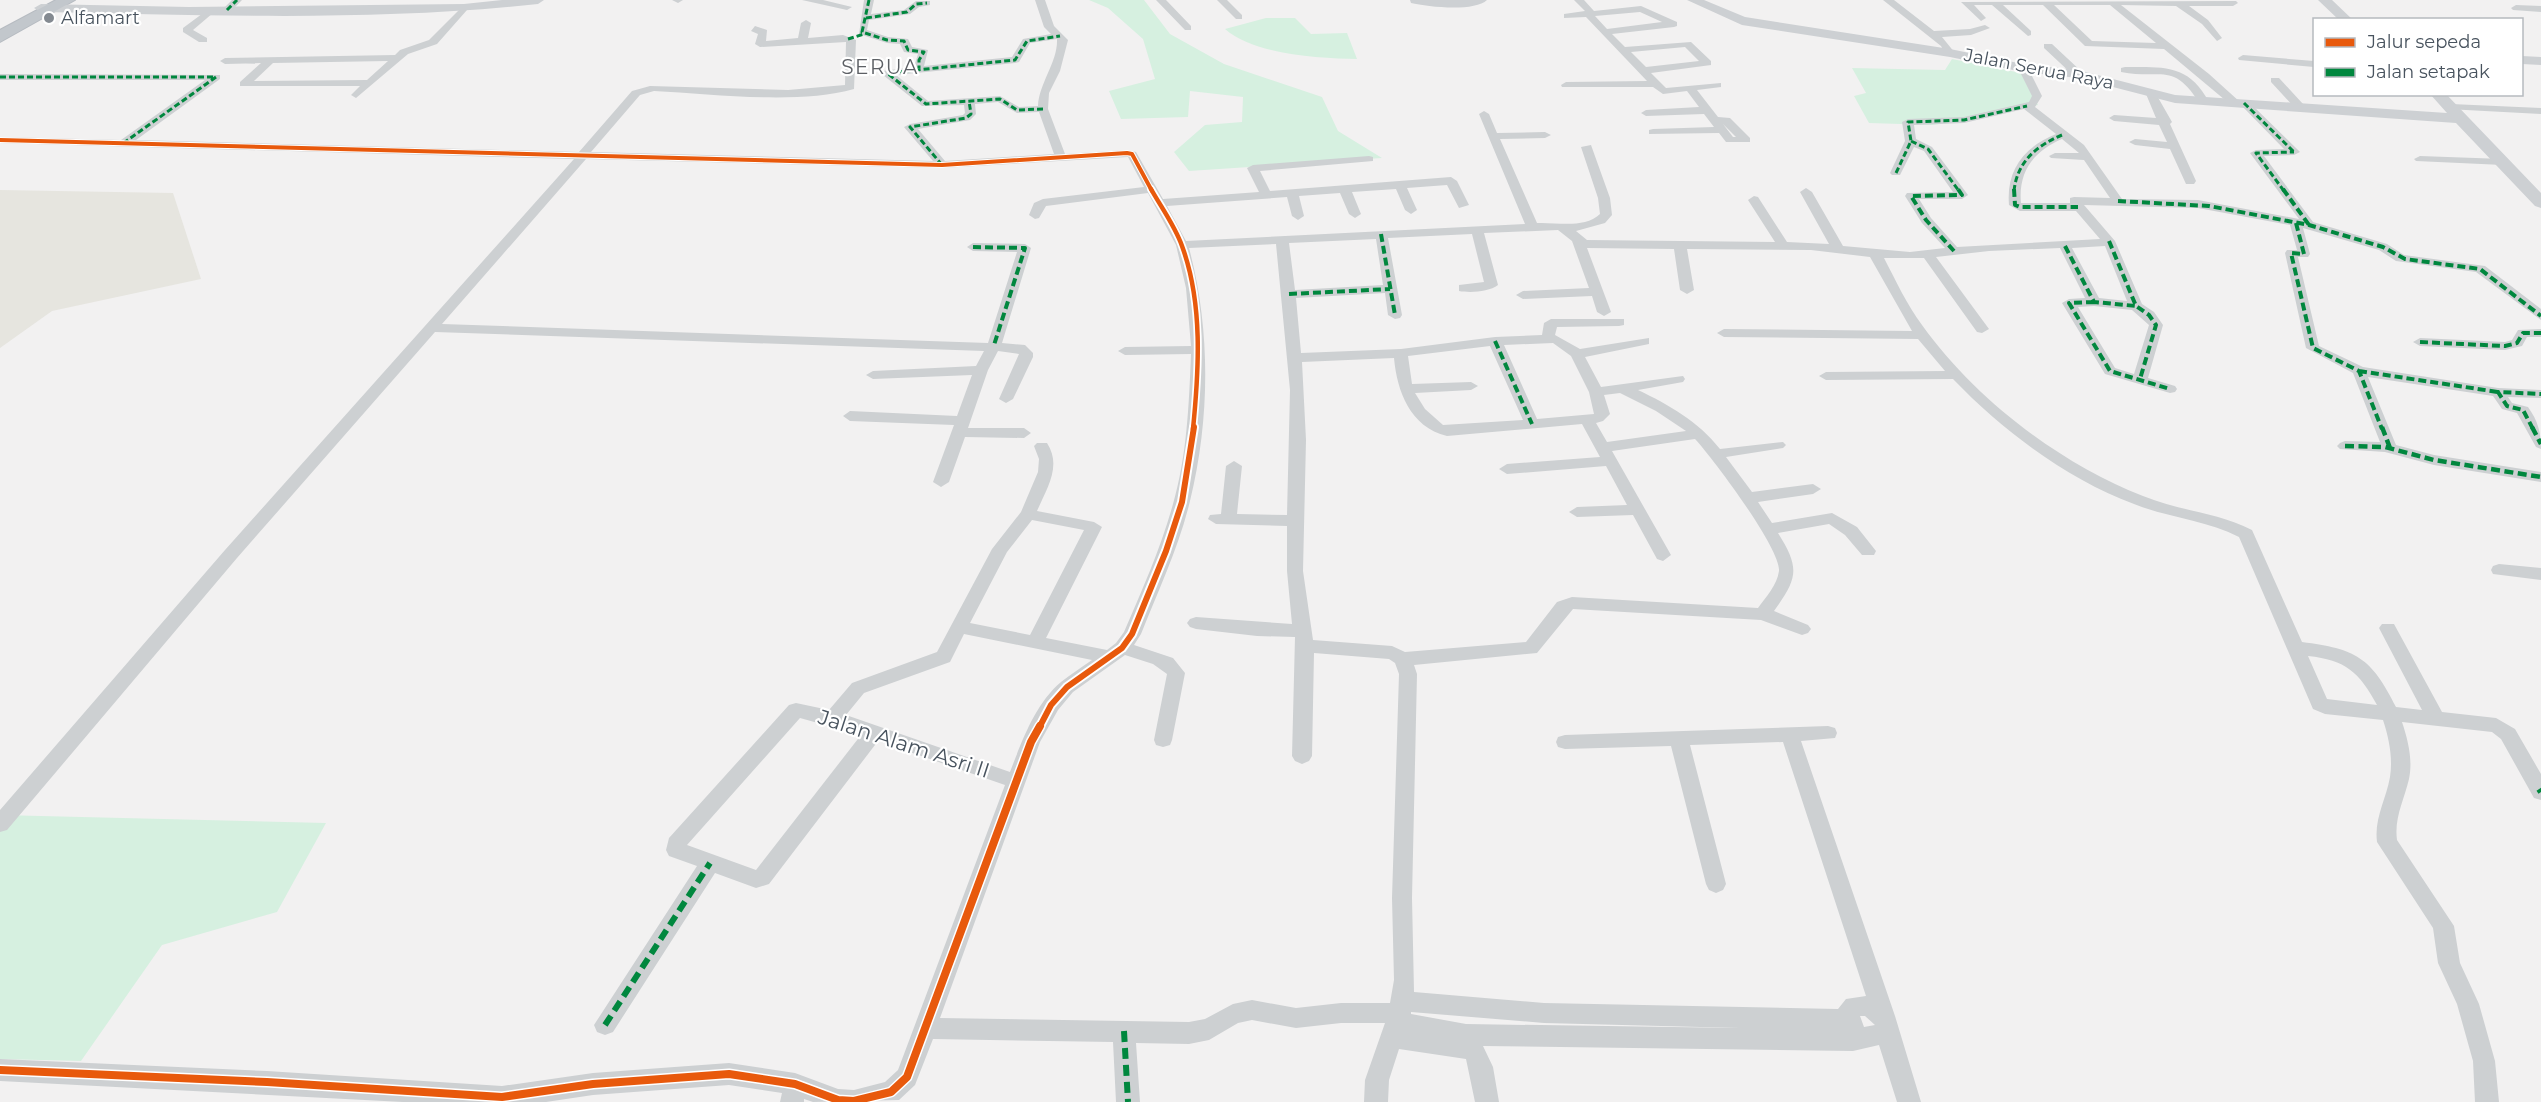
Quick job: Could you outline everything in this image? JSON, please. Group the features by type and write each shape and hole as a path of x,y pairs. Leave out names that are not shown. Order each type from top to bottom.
{"highway":[{"path":"0,31 67,0"},
{"path":"0,38 50,6"}],"main road":[{"path":"50,6 210,11 464,8 538,0"},
{"path":"1416,0 1438,4 1481,0"},
{"name":"Jalan Serua Raya","path":"1693,0 1742,21 1950,53 2023,68 2078,74 2151,94 2204,102 2457,113"},
{"path":"2324,0 2345,18"},
{"path":"2523,60 2541,61"},
{"path":"2439,96 2541,203"}],"street":[{"path":"227,10 237,0"},
{"path":"807,0 848,8"},
{"path":"864,33 869,0"},
{"path":"1040,0 1049,27 1060,36 1064,46 1057,55 1055,71 1044,93 1043,109 1060,156"},
{"path":"1222,0 1239,17"},
{"path":"1580,0 1605,32 1659,87"},
{"path":"1888,0 1945,44 1950,53"},
{"path":"1166,1 1188,28"},
{"path":"1988,1 2028,33"},
{"path":"2043,1 2089,44 2166,46"},
{"path":"2110,1 2294,151 2256,153 2302,224 2304,254 2291,253 2313,348 2332,360 2343,362 2359,370 2498,392 2541,394"},
{"path":"2177,1 2205,22 2217,38"},
{"path":"1933,34 1971,32 1983,23 1966,2 2233,3"},
{"path":"866,18 907,12 918,3 927,3"},
{"path":"356,95 404,52 433,42 464,8"},
{"path":"2516,8 2541,9"},
{"path":"1567,15 1641,9 1648,10 1674,24 1605,32"},
{"path":"203,40 186,30 210,11"},
{"path":"802,42 806,23"},
{"path":"758,28 756,31 764,32 760,44 848,39 864,33 887,40 904,41 908,50 924,52 919,60 919,68"},
{"path":"1043,109 1020,111 1004,100 926,104 887,72 1015,60 1029,40 1060,36"},
{"path":"0,824 583,155 615,114 636,93 646,88 846,90 850,87 850,40 848,39"},
{"path":"1623,50 1687,44 1707,63 1642,70"},
{"path":"2048,46 2078,74"},
{"path":"225,61 397,58"},
{"path":"2243,58 2313,64"},
{"path":"272,60 244,84 369,83"},
{"path":"1896,173 1911,141 1907,123 1910,121 1964,120 2027,106 2036,101 2037,96 2023,68"},
{"path":"2125,70 2171,72 2184,75 2195,83 2204,102"},
{"path":"0,77 216,77 123,144"},
{"path":"2275,80 2299,106"},
{"path":"1566,85 1635,84 1639,91 1659,87 1690,88 1717,85"},
{"path":"1653,132 1720,125 1690,88"},
{"path":"2151,94 2166,122 2190,181"},
{"path":"942,165 910,127 966,118 970,114 969,100"},
{"path":"2027,106 2080,147 2118,201"},
{"path":"1646,113 1709,110"},
{"path":"2457,113 2541,111"},
{"path":"1484,114 1532,227"},
{"path":"2114,118 2166,122"},
{"path":"1493,136 1545,135"},
{"path":"2062,135 2043,142 2029,153 2014,180 2015,204 2020,207 2078,207"},
{"path":"0,140 942,165 1060,156 1132,154 1182,245 1193,288 1198,350 1195,426 1182,502 1149,594 1132,634 1116,653 1067,687 1051,705 1031,742 907,1077 891,1092 854,1101 838,1101 793,1093 729,1074 593,1084 546,1097 502,1097 436,1095 267,1082 0,1070"},
{"path":"1911,141 1928,149 1962,195 1911,196 1926,220 1954,251"},
{"path":"2135,142 2176,146"},
{"path":"1182,245 1477,229 1532,227 1568,229 1595,222 1606,215 1604,198 1587,147"},
{"path":"2055,156 2087,157"},
{"path":"1267,196 1253,168 1369,159"},
{"path":"2420,159 2503,162"},
{"path":"1160,203 1451,182 1463,205"},
{"path":"1400,185 1412,210"},
{"path":"1035,215 1038,206 1043,203 1153,189"},
{"path":"1346,190 1355,214"},
{"path":"1806,192 1837,247"},
{"path":"1292,194 1298,216"},
{"path":"1754,200 1783,245"},
{"path":"2136,306 2109,241 2074,201 2198,204 2302,224 2383,247 2401,258 2480,269 2541,316"},
{"path":"1464,288 1491,285 1477,229"},
{"path":"1568,229 1585,244 1783,245 1837,247 1875,254 1928,255 1989,247 2065,246 2109,241"},
{"path":"1380,234 1395,315"},
{"path":"1282,240 1295,358 1298,610 1303,637 1302,756"},
{"path":"1578,240 1604,312"},
{"path":"1680,245 1687,290"},
{"path":"2065,246 2094,302"},
{"path":"941,482 981,370 994,345 1025,248 973,247"},
{"path":"1875,254 1922,335 1957,375 1986,403 2043,447 2120,492 2159,507 2226,525 2246,534 2320,704 2325,707 2435,717 2503,728 2540,790"},
{"path":"1928,255 1982,329"},
{"path":"1289,294 1390,289"},
{"path":"1523,295 1596,292"},
{"path":"2140,379 2156,325 2149,315 2136,306 2094,302 2069,303 2110,371 2170,389"},
{"path":"1548,338 1551,323 1619,322"},
{"path":"430,328 994,345 1020,348 1026,353 1006,399"},
{"path":"1724,333 1922,335"},
{"path":"2420,342 2505,346 2517,343 2523,333 2541,333"},
{"path":"1295,358 1401,353 1495,341 1548,338 1560,340 1577,354 1596,392 1603,414 1602,417 1587,419 1438,429 1418,409 1405,389 1401,353"},
{"path":"1495,341 1532,424"},
{"path":"1577,354 1644,341"},
{"path":"1125,351 1198,350"},
{"path":"873,375 981,370"},
{"path":"2359,370 2390,448"},
{"path":"1826,376 1957,375"},
{"path":"1596,392 1678,379"},
{"path":"1405,389 1471,386"},
{"path":"1622,388 1675,414 1700,434 1768,529 1787,566 1786,575 1763,615"},
{"path":"2498,392 2507,406 2523,410 2541,444"},
{"path":"850,416 1024,433"},
{"path":"1587,419 1663,555"},
{"path":"1507,469 1606,454 1700,434"},
{"path":"1715,454 1778,445"},
{"path":"833,718 858,688 944,657 1000,549 1028,514 1046,472 1047,459 1042,446"},
{"path":"2345,446 2390,448 2434,460 2541,477"},
{"path":"1233,466 1223,519 1297,521"},
{"path":"1746,498 1813,489"},
{"path":"1577,512 1636,510"},
{"path":"1028,514 1094,527 1035,642"},
{"path":"1768,529 1832,518 1851,531 1868,551"},
{"path":"2499,570 2541,574"},
{"path":"1196,623 1303,637 1318,648 1392,653 1403,659 1531,648 1563,606 1572,603 1763,615 1802,629"},
{"path":"959,627 1035,642 1163,661 1172,665 1176,673 1163,740"},
{"path":"2388,628 2435,717"},
{"path":"2295,647 2340,654 2353,661 2392,713 2399,747 2400,775 2384,827 2387,842 2443,926 2449,963 2468,1004 2484,1061 2487,1102"},
{"path":"1376,1102 1379,1071 1398,1018 1405,980 1402,898 1408,674 1403,659"},
{"name":"Jalan Alam Asri II","path":"710,863 676,850 676,844 792,713 800,710 833,718 1016,781"},
{"path":"605,1025 710,863 756,879 762,878 874,732"},
{"path":"1789,733 1909,1102"},
{"path":"1565,742 1828,733"},
{"path":"1678,737 1716,884"},
{"path":"1864,1039 1852,1029 1848,1013 1854,1006 1868,1006 1885,1023"},
{"path":"925,1028 1200,1032 1233,1014 1252,1010 1296,1018 1341,1013 1398,1018 1544,1013 1850,1020"},
{"path":"1398,1018 1466,1035 1864,1039 1883,1034 1885,1023"},
{"path":"1398,1018 1453,1045 1473,1050 1481,1067 1487,1102"},
{"path":"1124,1030 1128,1102"}],"shaded area":[{"path":"0,190 173,193 201,279 52,311 0,348"}],"green space":[{"path":"1089,0 1144,0 1170,34 1224,64 1322,97 1338,131 1382,158 1189,171 1174,152 1205,125 1242,122 1243,97 1190,91 1188,117 1121,119 1109,91 1155,79 1143,39 1108,8"},
{"path":"1266,18 1295,18 1311,34 1347,33 1357,59 1325,58 1270,50 1238,38 1225,29"},
{"path":"1952,59 2021,73 2038,105 2000,111 1974,120 1932,125 1869,123 1854,96 1866,93 1852,68 1945,70"},
{"path":"0,815 326,823 277,912 162,945 81,1061 0,1059"}],"marked path":[{"path":"227,10 237,0"},
{"path":"869,0 862,32 887,40 904,41 908,50 924,52 919,60 919,68"},
{"path":"866,18 907,12 916,4 927,3"},
{"path":"848,39 864,34"},
{"path":"1043,109 1017,110 1000,99 926,104 887,73 1015,60 1027,41 1060,36"},
{"path":"0,77 216,77 125,142"},
{"path":"942,165 910,127 966,118 971,114 969,101"},
{"path":"2244,103 2294,152"},
{"path":"1896,173 1911,141 1908,122 1964,120 2027,106"},
{"path":"2062,135 2032,152 2025,161 2015,180 2015,205 2020,207 2078,207"},
{"path":"1911,141 1928,149 1962,195 1911,196 1926,220 1954,251"},
{"path":"2294,152 2256,153 2309,225"},
{"path":"2118,201 2209,206 2309,225 2383,247 2405,259 2480,269 2541,316"},
{"path":"2296,223 2304,254 2291,253 2313,348 2359,371 2390,448"},
{"path":"1381,234 1395,315"},
{"path":"2109,241 2136,306 2149,315 2156,325 2140,379"},
{"path":"2065,246 2094,302 2136,306"},
{"path":"973,247 1025,248 994,345"},
{"path":"1289,294 1390,289"},
{"path":"2094,302 2069,303 2110,371 2170,389"},
{"path":"2420,342 2505,346 2517,343 2523,333 2541,333"},
{"path":"1495,341 1532,424"},
{"path":"2359,371 2498,392"},
{"path":"2541,394 2498,392 2507,406 2523,410 2541,444"},
{"path":"2345,446 2385,447 2434,460 2541,477"},
{"path":"605,1025 710,863"},
{"path":"1124,1031 1128,1102"}],"cycle path":[{"path":"0,140 942,165 1127,153 1132,154 1182,245 1193,288 1198,350 1191,454 1182,502 1166,551 1132,634 1122,648 1067,687 1051,705 1031,742 907,1077 891,1092 854,1101 838,1100 795,1084 729,1074 593,1084 502,1097 267,1082 0,1070"}],"place":[{"name":"Alfamart","path":"49,18"}],"district":[{"name":"SERUA","path":"880,67"}]}
